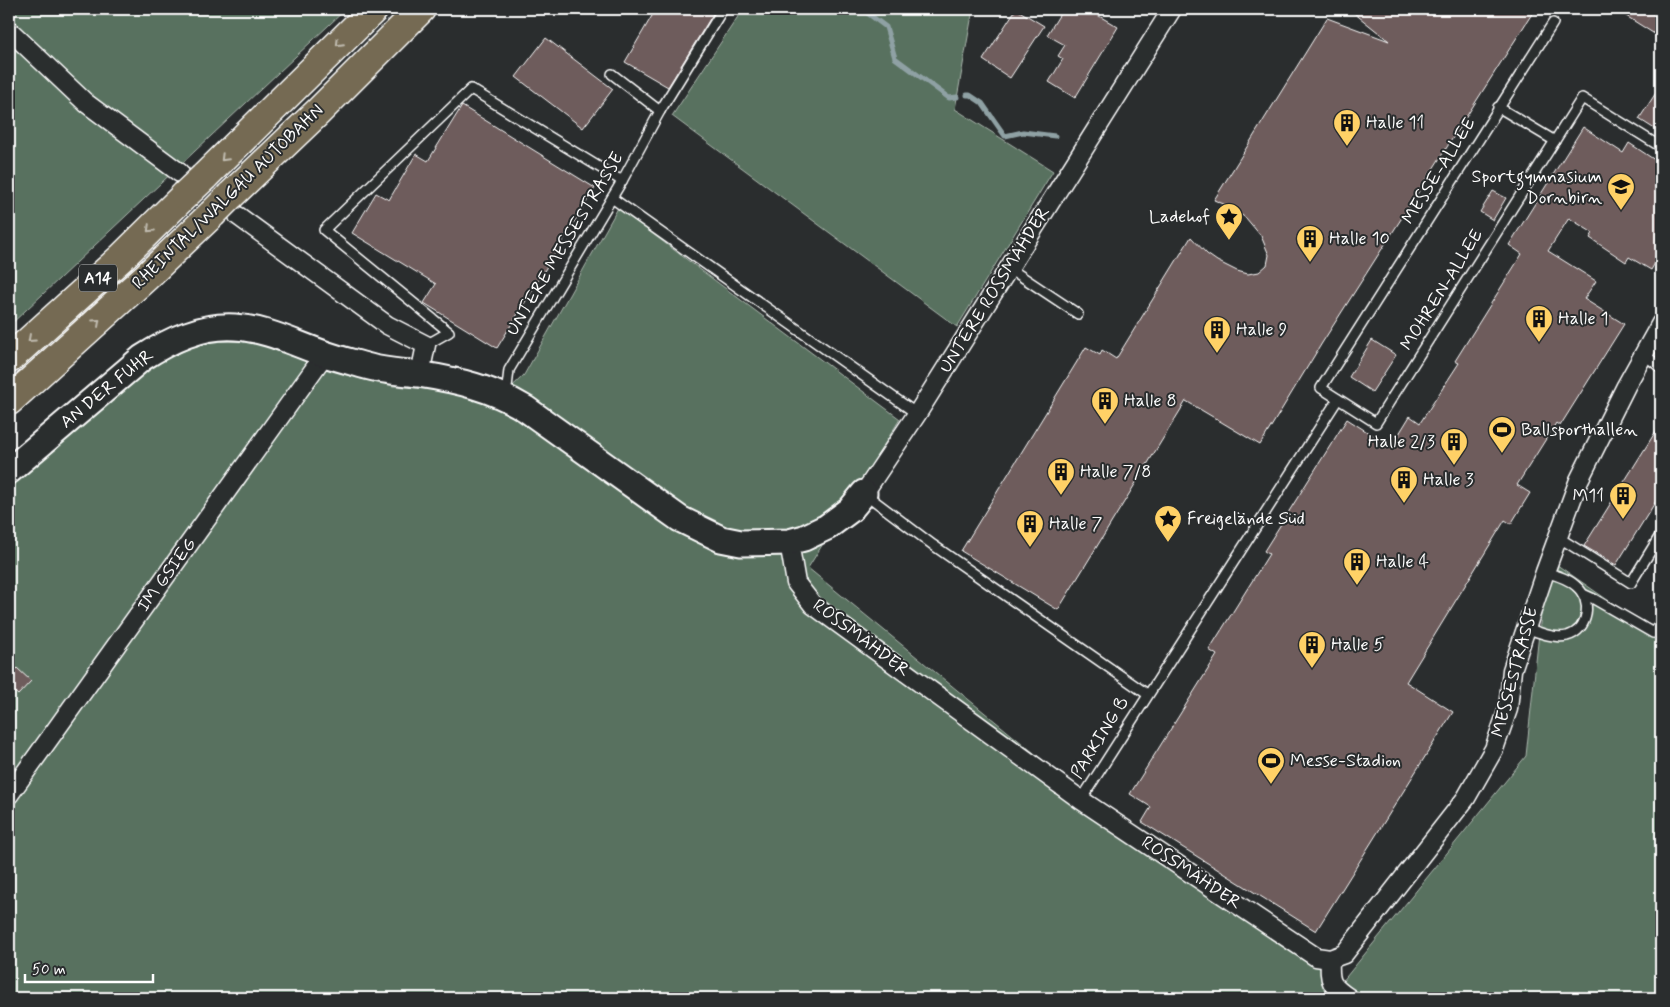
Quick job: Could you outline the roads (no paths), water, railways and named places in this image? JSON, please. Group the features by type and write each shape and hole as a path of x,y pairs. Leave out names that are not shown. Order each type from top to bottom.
{"highway":[{"name":"RHEINTAL/WALGAU AUTOBAHN","path":"9,359 121,258 190,182 374,9"},
{"name":"RHEINTAL/WALGAU AUTOBAHN","path":"9,401 146,277 227,209 318,112 421,9"}],"main road":[{"name":"AN DER FUHR","path":"9,471 142,358 163,345 190,333 212,328 234,327 255,329 284,337 325,354 369,367 420,374"},
{"path":"420,374 463,382 506,397 526,409 692,526 721,539 741,543 789,542"},
{"name":"UNTERE ROSSMÄHDER","path":"789,542 804,538 827,527 850,510 864,493"}],"street":[{"name":"UNTERE ROSSMÄHDER","path":"864,493 917,414 1172,9"},
{"path":"9,30 86,103 190,182"},
{"path":"227,209 387,325 426,345 420,374"},
{"name":"MESSESTRASSE","path":"1330,959 1344,954 1466,798 1494,749 1508,709 1512,670 1544,572 1579,480 1626,386 1661,323"},
{"name":"IM GSIEG","path":"9,795 325,354"},
{"name":"ROSSMÄHDER","path":"789,542 796,584 813,605 1081,800 1316,957 1330,959"},
{"path":"1330,959 1330,976 1335,988 1349,998"}],"lane":[{"name":"UNTERE MESSESTRASSE","path":"506,397 509,370 622,181 660,112 723,9"},
{"name":"MESSE-ALLEE","path":"1338,399 1321,388 1552,23"},
{"path":"612,74 660,112"},
{"path":"426,345 449,332 324,230 471,89 622,181"},
{"name":"MOHREN-ALLEE","path":"1338,399 1376,423 1582,98 1661,147"},
{"path":"1498,107 1555,141"},
{"path":"612,198 917,414"},
{"path":"1009,268 1078,314"},
{"path":"1644,354 1661,367"},
{"name":"PARKING B","path":"1081,800 1147,694 1338,399"},
{"path":"864,493 933,545 1147,694"},
{"path":"1558,537 1631,583 1661,534"},
{"path":"1526,628 1550,635 1566,636 1579,630 1585,620 1587,607 1583,594 1577,586 1568,580 1544,572"},
{"path":"1583,594 1653,633 1661,622"}],"waterway":[{"path":"862,9 886,27 895,58 949,98 957,97"},
{"path":"967,95 982,103 1005,136 1023,132 1055,136"}],"place":[{"name":"Halle 11","path":"1347,147"},
{"name":"Sportgymnasium Dornbirn","path":"1621,211"},
{"name":"Ladehof","path":"1229,241"},
{"name":"Halle 10","path":"1310,263"},
{"name":"Halle 1","path":"1539,343"},
{"name":"Halle 9","path":"1217,354"},
{"name":"Halle 8","path":"1105,425"},
{"name":"Ballsporthallen","path":"1502,454"},
{"name":"Halle 2/3","path":"1454,466"},
{"name":"Halle 7/8","path":"1061,496"},
{"name":"Halle 3","path":"1404,504"},
{"name":"M11","path":"1623,520"},
{"name":"Freigelände Süd","path":"1168,543"},
{"name":"Halle 7","path":"1030,548"},
{"name":"Halle 4","path":"1357,586"},
{"name":"Halle 5","path":"1312,669"},
{"name":"Messe-Stadion","path":"1271,785"}]}
